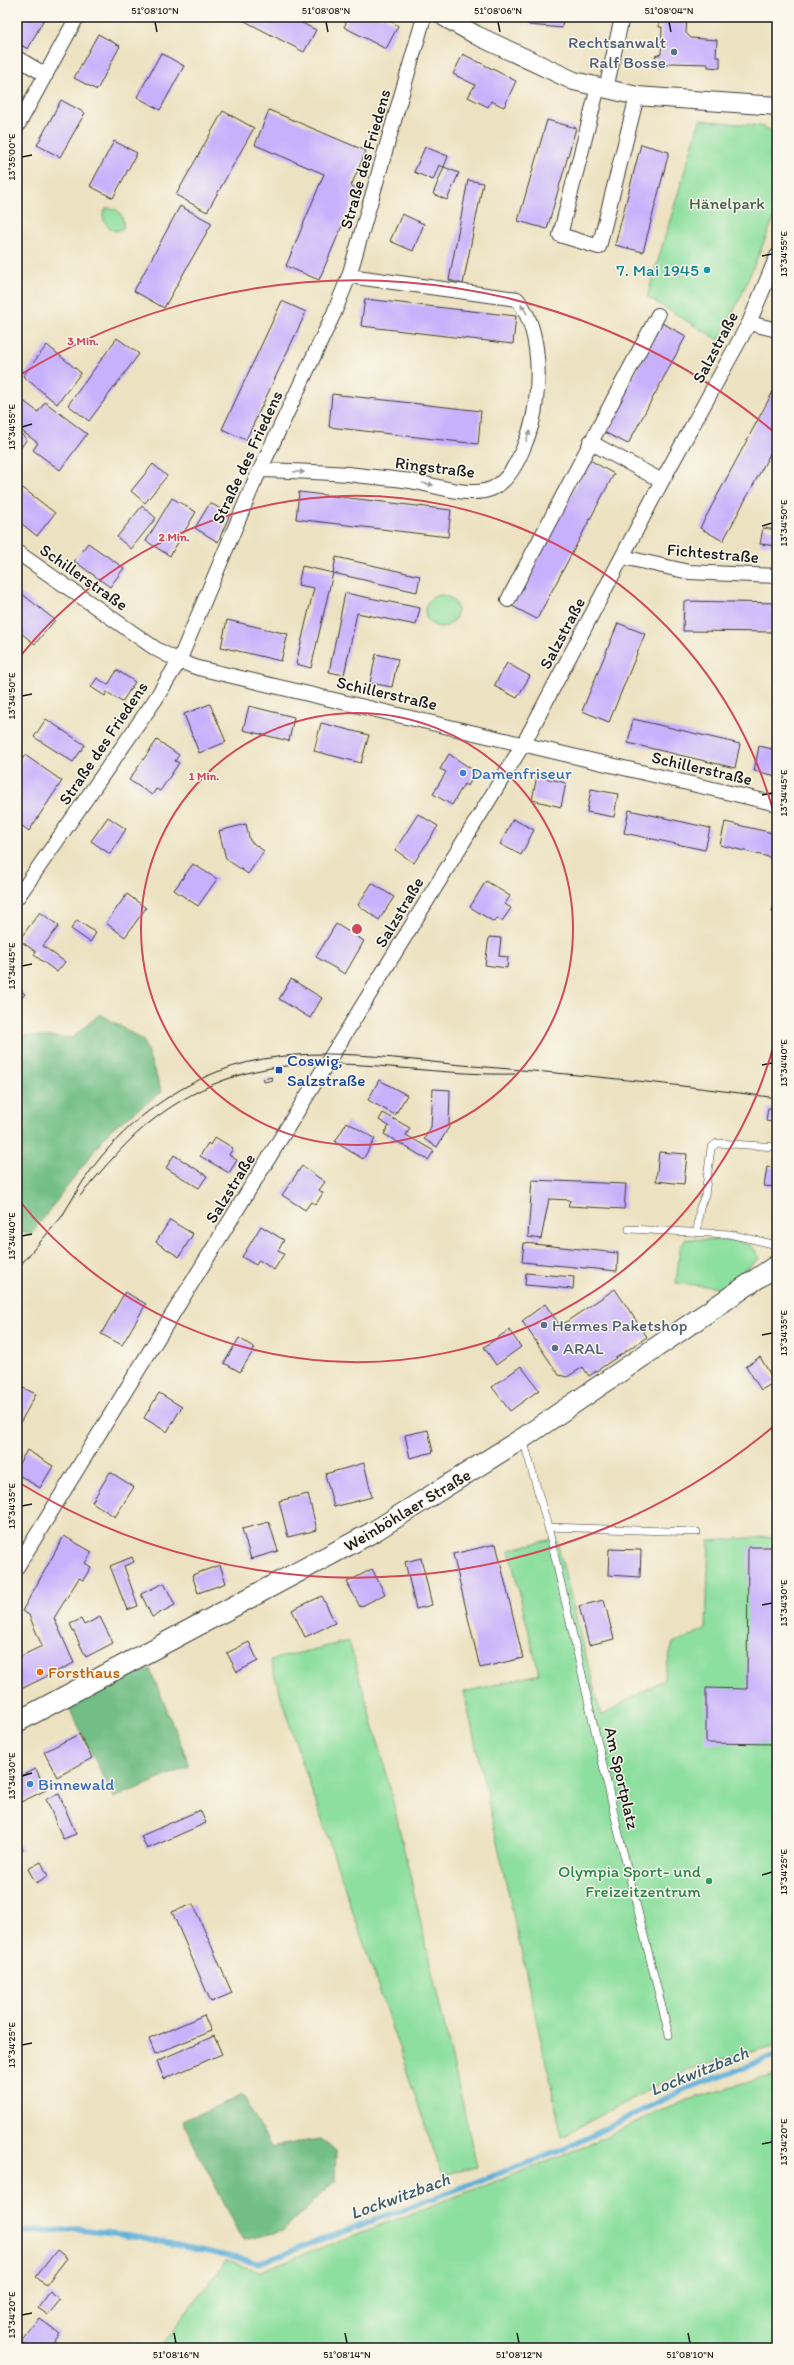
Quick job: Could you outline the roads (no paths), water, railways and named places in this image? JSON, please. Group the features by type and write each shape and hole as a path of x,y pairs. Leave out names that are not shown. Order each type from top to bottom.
{"main road":[{"name":"Weinböhlaer Straße","path":"17,1722 374,1532 523,1438 777,1265"}],"street":[{"path":"17,127 77,17"},
{"name":"Straße des Friedens","path":"17,898 155,700 179,661 260,470 334,313 349,276 424,17"},
{"path":"444,17 476,35 574,81 637,96 774,109"},
{"path":"622,17 560,235 599,247 637,96"},
{"path":"17,58 46,75"},
{"name":"Salzstraße","path":"17,1567 524,743 662,481 749,324 777,256"},
{"name":"Ringstraße","path":"260,470 346,474 409,481 476,492 492,489 505,480 518,459 534,418 538,379 536,354 529,320 525,310 517,299 349,276"},
{"path":"508,600 658,315"},
{"path":"749,324 777,330"},
{"path":"590,442 662,481"},
{"name":"Schillerstraße","path":"17,552 156,649 179,661 198,668 524,743 777,804"},
{"name":"Fichtestraße","path":"623,557 689,572 777,576"}],"lane":[{"path":"697,1232 700,1207 706,1195 711,1148 717,1143 777,1147"},
{"path":"629,1229 729,1234 777,1245"},
{"name":"Am Sportplatz","path":"523,1438 548,1527 623,1850 669,2035"},
{"path":"548,1527 697,1532"}],"waterway":[{"name":"Lockwitzbach","path":"17,2228 19,2232 80,2229 135,2236 259,2263 562,2150 683,2090 777,2055"}],"tram line":[{"path":"62,1216 83,1181 103,1155 116,1140 147,1112 181,1089 199,1080 217,1072 248,1062 311,1054 376,1056 549,1072 701,1088 777,1098"},
{"path":"80,1196 126,1144 158,1116 202,1090 245,1074 288,1066 332,1064 467,1073 515,1074"},
{"path":"17,1269 65,1213"}],"place":[{"name":"Rechtsanwalt Ralf Bosse","path":"674,52"},
{"name":"7. Mai 1945","path":"707,270"},
{"name":"Damenfriseur","path":"463,773"},
{"name":"Coswig, Salzstraße","path":"279,1070"},
{"name":"Hermes Paketshop","path":"544,1325"},
{"name":"ARAL","path":"555,1348"},
{"name":"Forsthaus","path":"40,1672"},
{"name":"Binnewald","path":"30,1784"},
{"name":"Olympia Sport- und Freizeitzentrum","path":"709,1881"}],"park label":[{"name":"Hänelpark","path":"727,203"}]}
